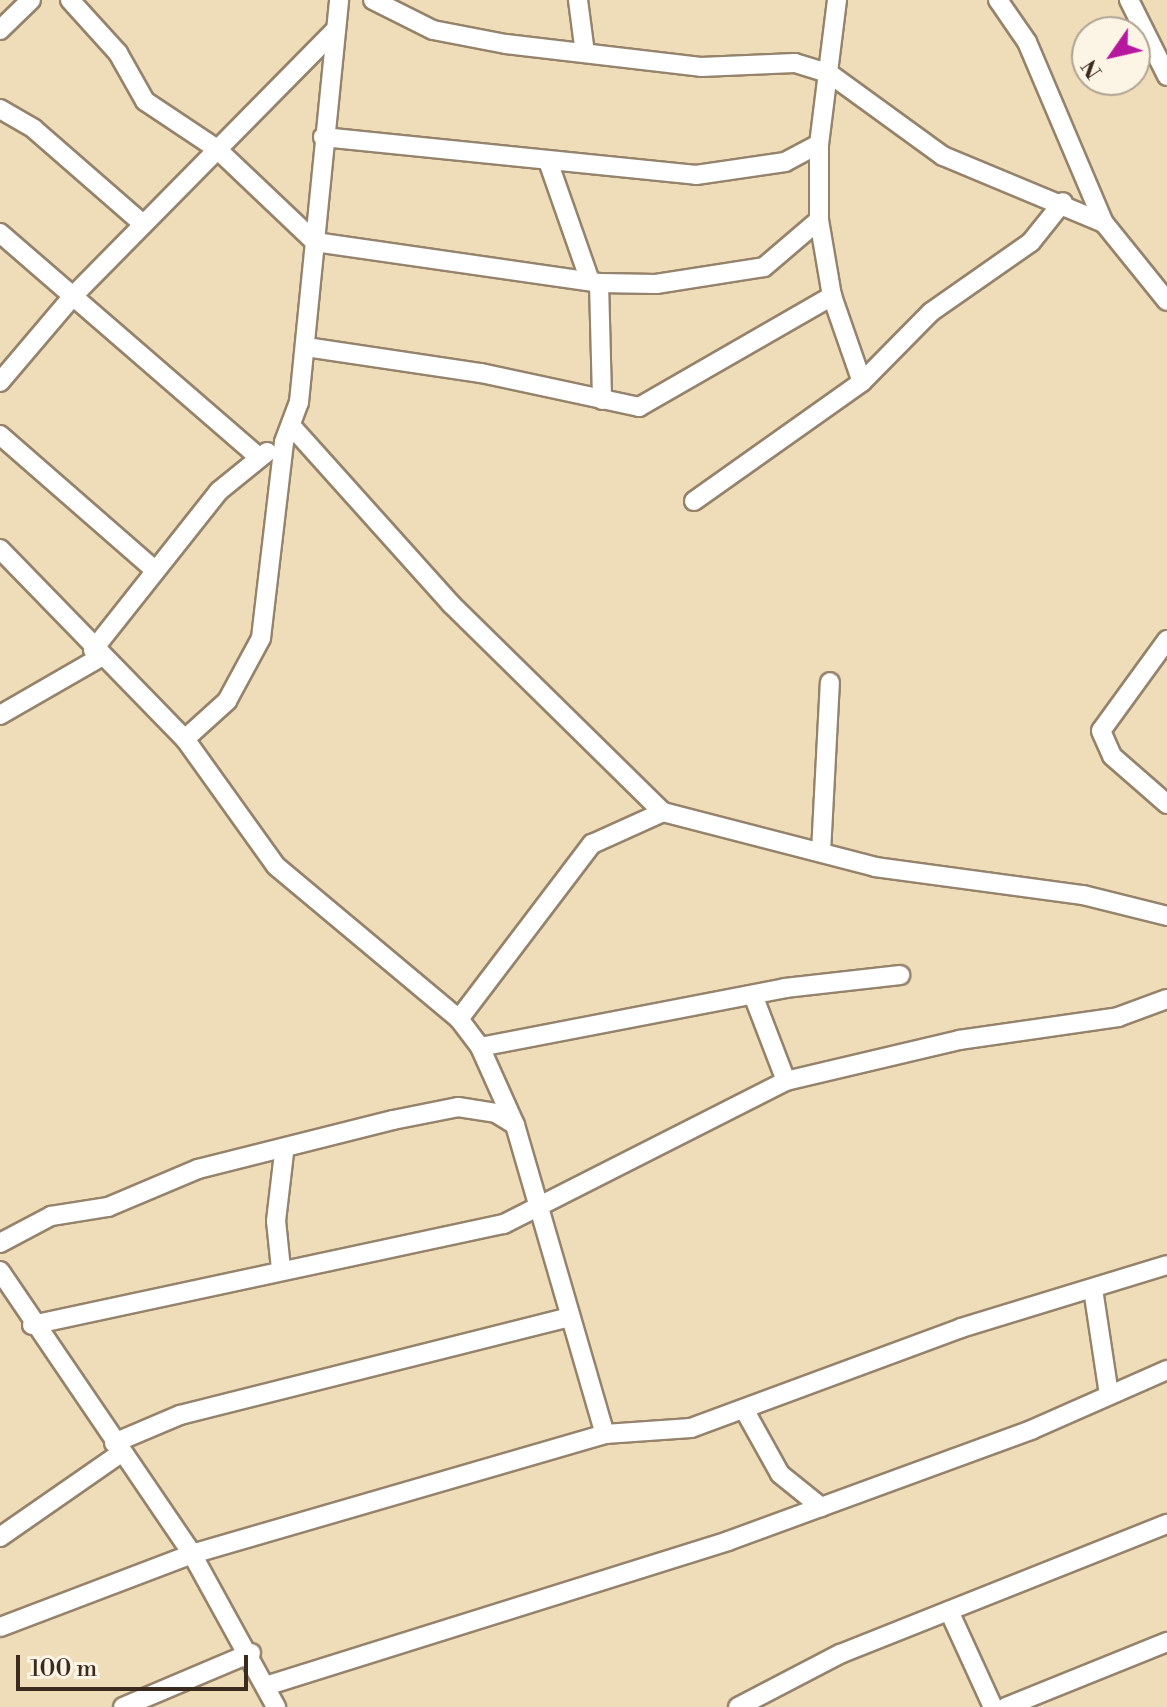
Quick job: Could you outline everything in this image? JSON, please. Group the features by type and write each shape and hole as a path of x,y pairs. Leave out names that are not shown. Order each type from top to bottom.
{"street":[{"path":"0,30 31,0"},
{"path":"70,0 118,53 145,101 217,149 315,242 595,282 671,282 764,267 819,220"},
{"path":"185,739 227,701 261,638 289,435 306,347 323,137 339,0"},
{"path":"373,0 433,30 585,53 701,67 795,63 830,74 943,156 1063,202 1104,223"},
{"path":"578,0 585,53"},
{"path":"837,0 819,144 819,220 832,296 862,382"},
{"path":"998,0 1027,42 1104,223 1167,301"},
{"path":"1129,0 1167,76"},
{"path":"0,382 73,296 335,30"},
{"path":"0,109 34,129 143,224"},
{"path":"323,137 549,164 696,175 785,162 819,144"},
{"path":"549,164 595,282 602,400"},
{"path":"694,501 862,382 931,312 1031,242 1063,202"},
{"path":"0,233 259,457"},
{"path":"306,347 639,407 666,398 832,296"},
{"path":"0,435 155,570"},
{"path":"0,715 97,653 155,570 219,491 289,435"},
{"path":"289,435 451,604 663,812 821,852 1167,916"},
{"path":"0,549 46,589 97,653 185,739 276,866 459,1019 480,1047 515,1125 605,1434"},
{"path":"1167,640 1101,731 1112,756 1167,804"},
{"path":"821,852 830,682"},
{"path":"459,1019 592,844 663,812"},
{"path":"480,1047 753,995 900,975"},
{"path":"753,995 786,1081"},
{"path":"32,1325 281,1269 504,1224 540,1209 786,1081 959,1040 1118,1017 1167,999"},
{"path":"0,1243 51,1216 108,1207 198,1169 284,1153 458,1107 496,1113 515,1125"},
{"path":"281,1269 276,1221 284,1153"},
{"path":"0,1627 192,1554 605,1434 655,1436 745,1411 961,1328 1167,1265"},
{"path":"0,1271 32,1325 192,1554 269,1685 276,1707"},
{"path":"1093,1289 1109,1395"},
{"path":"0,1537 118,1448 180,1415 570,1317"},
{"path":"269,1685 821,1507 1167,1370"},
{"path":"745,1411 780,1474 821,1507"},
{"path":"738,1707 840,1654 1167,1524"},
{"path":"949,1611 993,1707"},
{"path":"1006,1707 1167,1642"},
{"path":"123,1707 251,1653"}]}
